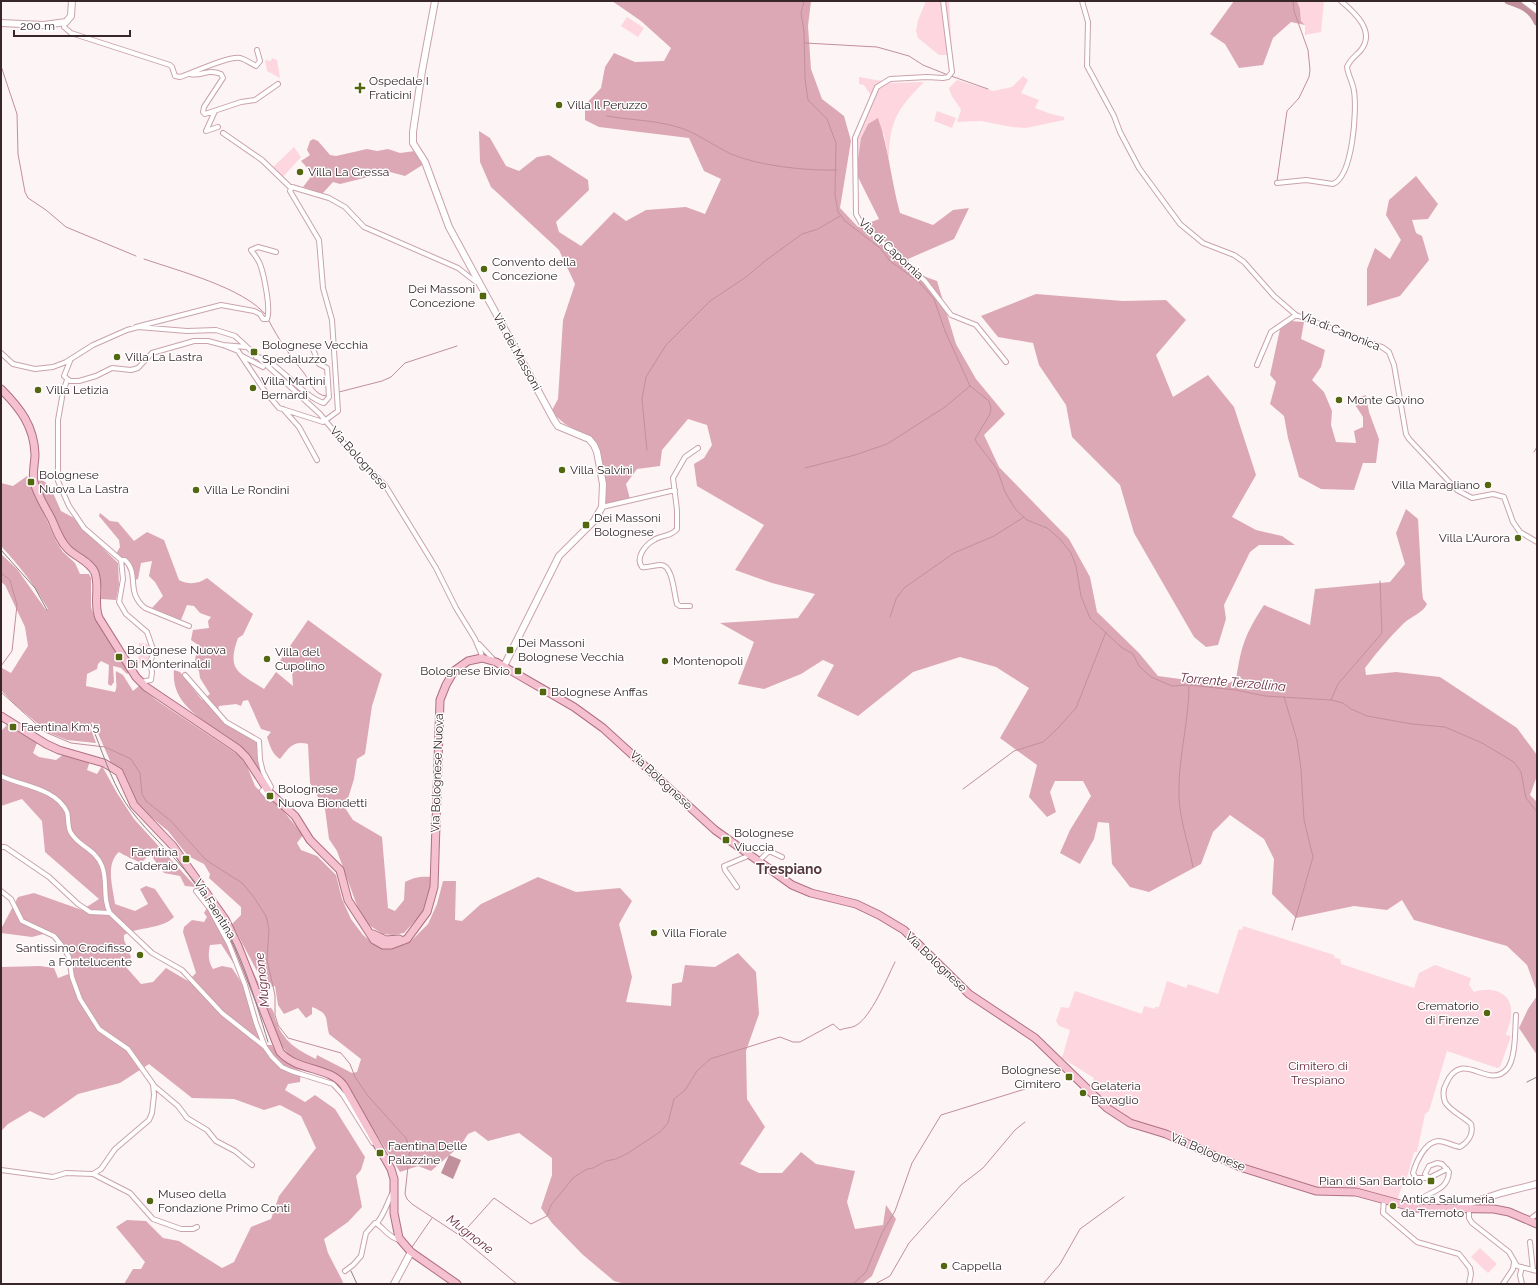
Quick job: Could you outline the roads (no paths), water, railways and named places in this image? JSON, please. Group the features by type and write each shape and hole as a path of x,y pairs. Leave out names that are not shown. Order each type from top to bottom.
{"main road":[{"name":"Via Bolognese Nuova","path":"1,389 23,413 29,424 34,452 34,482 61,540 67,548 90,566 94,572 97,582 95,608 98,618 140,682 246,757 267,789 294,816 310,840 340,870 348,900 358,918 375,936 386,940 404,937 422,921 431,900 434,887 440,700 454,671 468,661 483,655"},
{"name":"Via Bolognese","path":"483,655 574,707 603,728 715,830 799,889 856,904 879,915 904,930 969,994 1035,1038 1078,1081 1124,1120 1166,1134 1240,1167 1302,1187 1329,1192 1356,1192 1415,1208 1494,1209 1509,1212 1534,1221"},
{"name":"Via Faentina","path":"1,716 46,744 60,750 104,763 116,770 134,805 173,846 225,919 238,946 280,1052 294,1064 332,1076 342,1083 392,1171 394,1218 401,1241 411,1252 457,1284"}],"street":[{"path":"1,23 44,24 65,22 71,16 72,1"},
{"name":"Via dei Massoni","path":"435,1 425,49 413,132 413,143 425,162 450,227 478,282 554,420 558,426 589,439 594,445 597,452 603,484 602,507"},
{"name":"Via di Capornia","path":"943,1 952,68 949,76 890,79 877,87 855,138 856,214 861,223 925,281 951,316 976,325 1006,362"},
{"name":"Via di Canonica","path":"1082,1 1088,22 1087,66 1114,116 1120,132 1139,168 1180,224 1203,243 1234,255 1244,262 1287,308 1296,315 1382,347 1388,352 1394,365 1406,434 1409,439 1457,490 1465,495 1472,498 1493,494 1504,497 1513,522 1520,532 1537,542"},
{"path":"1277,184 1306,180 1333,184 1341,179 1346,170 1355,108 1354,92 1347,67 1351,60 1362,49 1365,34 1364,28 1358,16 1341,1"},
{"path":"1525,1 1537,10"},
{"path":"65,22 64,27 71,33 170,65 175,76 180,77 190,74 196,70 240,58 256,66 260,61 257,50"},
{"path":"190,74 196,75 207,71 221,74 222,81 215,87 203,112 208,114 241,102 255,100 278,84"},
{"path":"215,111 206,131 218,127"},
{"path":"223,133 262,160 291,188 329,198 345,207 364,227 458,268 478,282"},
{"path":"67,380 79,381 112,368 131,370 138,368 152,353 188,342 208,341 238,351 264,390 280,408 324,422 338,412 332,320 323,288 318,240 294,199 290,191 291,188"},
{"name":"Via Bolognese","path":"1,353 13,364 35,369 53,367 70,361 94,345 138,326 221,305 254,311 266,320 269,314 268,301 259,262 251,250 258,247 276,252"},
{"path":"1257,365 1271,332 1296,315"},
{"name":"Via Bolognese","path":"133,329 216,330 235,336 326,421 392,495 436,568 456,608 483,655"},
{"path":"223,346 246,347"},
{"name":"Via Bolognese","path":"256,357 266,358 304,393 324,403 329,397 327,368 319,364 313,349"},
{"path":"241,355 263,367"},
{"path":"67,380 63,374 70,361"},
{"path":"67,380 63,392 58,420 58,481 69,506 84,528 120,560 125,560 130,566 134,596 139,603 145,608 189,626"},
{"path":"283,409 299,427 317,460"},
{"path":"690,606 680,606 677,604 673,580 667,568 663,565 642,567 640,561 642,552 647,545 655,539 671,534 678,529 673,478 685,457 698,448"},
{"path":"504,666 559,556 594,521 602,507 675,490"},
{"path":"120,560 123,579 119,602 126,614 147,632 154,652 150,662 152,672 151,680 140,682"},
{"path":"185,675 226,722 259,741 260,760 263,772 271,787 267,789"},
{"path":"1,776 47,793 58,800 67,812 70,832 78,841 95,853 101,864 106,877 106,905 110,913 152,953 182,970 222,1013 265,1047"},
{"path":"1,847 5,847 49,877 78,904 90,912 110,913"},
{"path":"759,861 769,851 782,857"},
{"path":"737,887 725,870 724,866 751,855"},
{"path":"1,891 11,899 22,921 54,936 63,947 69,957 72,977 80,998 99,1029 128,1049 153,1084 178,1106 187,1118 207,1130 216,1141 235,1151 252,1165"},
{"name":"Via Faentina","path":"196,891 210,909 229,944 245,985 265,1047 272,1058 282,1067 302,1075 326,1080 336,1086 375,1146 379,1146"},
{"path":"1447,1169 1429,1178 1419,1179 1413,1173 1425,1148 1430,1143 1439,1141 1460,1147 1472,1133 1471,1124 1446,1102 1444,1095 1448,1078 1457,1069 1471,1069 1492,1075 1499,1075 1506,1070 1512,1059 1516,1015"},
{"path":"93,1174 101,1169 115,1149 149,1120 153,1112 153,1084"},
{"path":"1415,1208 1424,1197 1443,1187 1446,1183 1449,1172 1442,1164 1433,1164 1426,1170 1425,1174 1429,1178"},
{"path":"1,1170 53,1177 66,1174 93,1174 130,1193 153,1219 181,1229 192,1229 197,1227"},
{"path":"1458,1208 1515,1189 1537,1184"},
{"path":"345,1270 353,1265 361,1256 366,1233 375,1223 377,1224 385,1212 389,1200 394,1192"},
{"path":"1384,1199 1383,1214 1417,1242 1459,1254 1470,1268 1471,1274 1469,1284"},
{"path":"1469,1208 1469,1218 1472,1223 1509,1252 1514,1262 1514,1269 1503,1284"},
{"name":"Via Bolognese","path":"1534,1221 1537,1214"},
{"path":"377,1224 388,1235 401,1241"},
{"path":"1514,1262 1522,1267 1535,1271 1530,1242"},
{"path":"394,1284 411,1252"},
{"path":"1522,1267 1520,1275 1522,1284"}],"waterway":[{"name":"Torrente Terzollina","path":"804,1 801,13 804,31 805,79 808,100 827,119 836,143 835,195 838,212 845,221 880,248 890,261 919,282 934,299 945,331 970,386 989,401 991,408 990,414 975,439 997,469 1005,492 1016,510 1027,520 1047,528 1060,539 1071,553 1076,566 1081,596 1090,618 1121,647 1133,654 1139,666 1151,677 1172,686 1189,685 1236,690 1265,696 1331,700 1343,703 1351,709 1367,716 1412,724 1445,727 1482,743 1514,762 1521,772 1526,798 1537,812"},
{"path":"1277,181 1287,111 1299,98 1309,77 1310,70 1308,50 1294,11 1293,1"},
{"path":"1508,1 1525,8 1532,14 1537,22"},
{"path":"805,43 877,47 909,56 923,65 948,75"},
{"path":"1,66 17,114 18,154 25,192 28,198 46,210 66,227 136,256"},
{"path":"951,76 988,89"},
{"path":"607,116 657,122 682,128 731,154 755,162 798,169 837,170"},
{"path":"647,450 642,399 646,377 666,345 710,301 746,277 802,234 818,229 840,216"},
{"path":"144,259 210,281 243,297 256,305 266,315"},
{"path":"269,321 285,348 304,373 313,388 319,394 327,396"},
{"path":"339,392 382,381 391,377 405,363 457,346"},
{"path":"805,468 855,455 887,444 945,407 970,386"},
{"path":"1534,452 1537,447"},
{"path":"890,617 896,599 904,588 954,553 994,536 1024,517"},
{"name":"Mugnone","path":"1,573 10,580 17,605 12,651 1,666"},
{"path":"1331,700 1338,684 1382,633 1380,581"},
{"path":"963,789 1014,751 1043,742 1057,729 1076,708 1106,632"},
{"path":"1189,686 1189,699 1179,776 1179,799 1193,867"},
{"name":"Mugnone","path":"1,692 45,732 71,743 105,747 131,759 140,773 142,794 146,801 171,821 206,860 242,883 253,896 266,916 269,929 267,960 275,995 275,1015 278,1025 288,1038 341,1053 350,1064 355,1077 368,1096 406,1138 410,1148 405,1194 407,1199 412,1204 456,1233 517,1284"},
{"path":"1284,697 1297,740 1301,769 1304,820 1313,857 1292,930"},
{"path":"460,1236 494,1198 531,1224 547,1216 551,1205 574,1177 587,1169 593,1168 606,1161 616,1159 628,1153 660,1132 668,1123 674,1099 685,1090 697,1071 710,1059 780,1037 793,1042 800,1042 833,1024 840,1030 855,1026 861,1022 873,1006 895,962"},
{"path":"853,1284 866,1272 882,1233 895,1211 912,1163 941,1115 1035,1086"},
{"path":"875,1284 890,1276 909,1243 961,1185 983,1168 1015,1130 1025,1122"},
{"path":"1043,1284 1060,1264 1080,1229 1124,1197"},
{"path":"412,1247 432,1218"}],"railway":[{"path":"1,550 35,588 47,610"},
{"path":"91,724 111,774 125,802 145,828 191,877 223,922 239,955 268,1042"},
{"path":"1527,1082 1537,1077"},
{"path":"351,1271 357,1284"}],"place":[{"name":"Ospedale I Fraticini","path":"360,88"},
{"name":"Villa Il Peruzzo","path":"559,105"},
{"name":"Villa La Gressa","path":"300,172"},
{"name":"Convento della Concezione","path":"484,269"},
{"name":"Dei Massoni Concezione","path":"483,296"},
{"name":"Bolognese Vecchia Spedaluzzo","path":"254,352"},
{"name":"Villa La Lastra","path":"117,357"},
{"name":"Villa Martini Bernardi","path":"253,388"},
{"name":"Villa Letizia","path":"38,390"},
{"name":"Monte Govino","path":"1339,400"},
{"name":"Villa Salvini","path":"562,470"},
{"name":"Bolognese Nuova La Lastra","path":"31,482"},
{"name":"Villa Maragliano","path":"1488,485"},
{"name":"Villa Le Rondini","path":"196,490"},
{"name":"Dei Massoni Bolognese","path":"586,525"},
{"name":"Villa L'Aurora","path":"1518,538"},
{"name":"Dei Massoni Bolognese Vecchia","path":"510,650"},
{"name":"Bolognese Nuova Di Monterinaldi","path":"119,657"},
{"name":"Villa del Cupolino","path":"267,659"},
{"name":"Montenopoli","path":"665,661"},
{"name":"Bolognese Bivio","path":"518,671"},
{"name":"Bolognese Anffas","path":"543,692"},
{"name":"Faentina Km 5","path":"13,727"},
{"name":"Bolognese Nuova Biondetti","path":"270,796"},
{"name":"Bolognese Viuccia","path":"726,840"},
{"name":"Faentina Calderaio","path":"186,859"},
{"name":"Villa Fiorale","path":"654,933"},
{"name":"Santissimo Crocifisso a Fontelucente","path":"140,955"},
{"name":"Crematorio di Firenze","path":"1487,1013"},
{"name":"Bolognese Cimitero","path":"1069,1077"},
{"name":"Gelateria Bavaglio","path":"1083,1093"},
{"name":"Faentina Delle Palazzine","path":"380,1153"},
{"name":"Pian di San Bartolo","path":"1431,1181"},
{"name":"Museo della Fondazione Primo Conti","path":"150,1201"},
{"name":"Antica Salumeria da Tremoto","path":"1393,1206"},
{"name":"Cappella","path":"944,1266"}],"district":[{"name":"Trespiano","path":"789,869"}],"park label":[{"name":"Cimitero di Trespiano","path":"1318,1073"}]}
